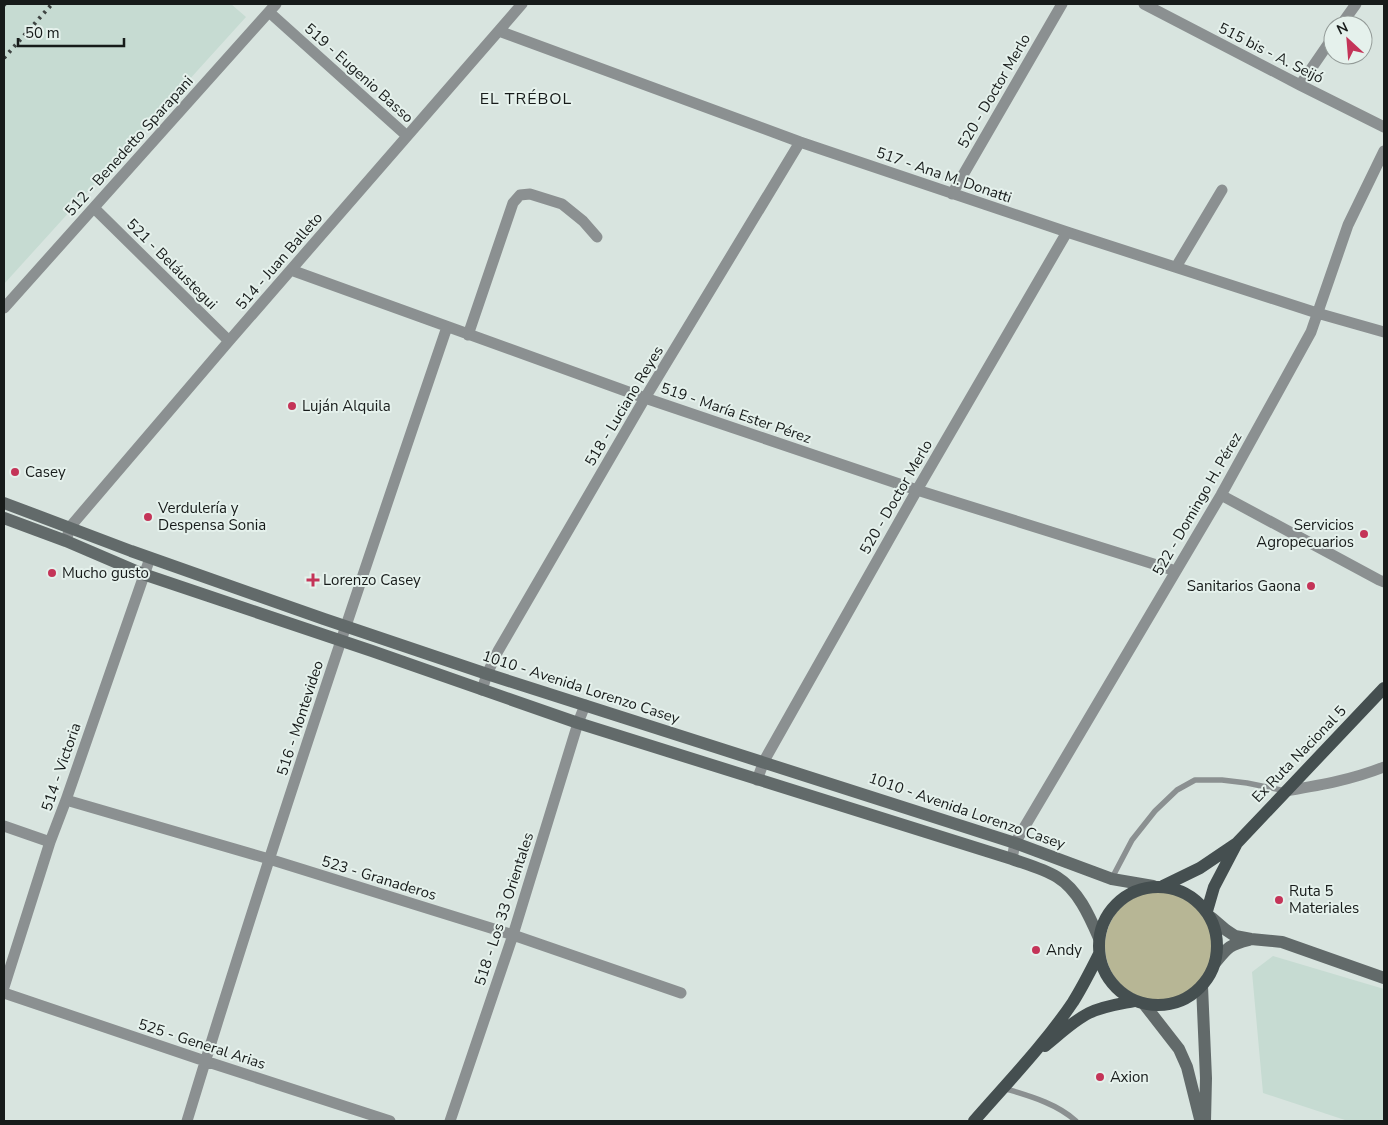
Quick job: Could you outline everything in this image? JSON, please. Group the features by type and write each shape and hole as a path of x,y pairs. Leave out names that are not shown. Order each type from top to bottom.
{"main road":[{"name":"1010 - Avenida Lorenzo Casey","path":"4,503 150,558 487,674 1015,842 1112,879 1158,886"},
{"name":"1010 - Avenida Lorenzo Casey","path":"4,518 66,541 144,574 578,723 1012,859 1056,876 1066,884 1080,899 1099,938"},
{"name":"Ex Ruta Nacional 5","path":"1158,886 1200,868 1237,843 1384,688"},
{"name":"Ex Ruta Nacional 5","path":"1210,915 1214,887 1237,843"},
{"path":"1203,1121 1187,1067 1179,1049 1139,1002 1117,990 1105,973 1099,954 1099,938 1102,925 1108,913 1128,894 1140,889 1158,886 1176,889 1188,894 1199,902 1210,915 1235,936 1282,942 1384,978"},
{"path":"1026,1062 1073,1023 1106,1006 1139,1002 1165,1005 1184,999 1202,986 1210,976 1218,949 1217,935 1210,915"},
{"path":"1215,963 1233,944 1251,939"},
{"path":"974,1121 1026,1062 1073,1002 1099,954"},
{"path":"1202,986 1206,1078 1203,1121"}],"street":[{"name":"514 - Juan Balleto","path":"66,541 70,527 522,4"},
{"name":"520 - Doctor Merlo","path":"952,194 1062,4"},
{"name":"515 bis - A. Seijó","path":"1144,4 1384,127"},
{"path":"1348,15 1356,4"},
{"name":"519 - Eugenio Basso","path":"273,8 407,136"},
{"name":"512 - Benedetto Sparapani","path":"4,308 273,8"},
{"name":"517 - Ana M. Donatti","path":"499,30 800,142 952,194 1317,313 1384,332"},
{"path":"1300,85 1323,52"},
{"name":"518 - Luciano Reyes","path":"482,690 498,651 645,398 800,142"},
{"name":"522 - Domingo H. Pérez","path":"1012,859 1015,842 1221,495 1311,332 1348,225 1384,152"},
{"path":"1176,267 1222,190"},
{"path":"468,335 513,203 520,195 530,194 562,204 578,217 597,237"},
{"name":"521 - Beláustegui","path":"94,208 229,341"},
{"name":"520 - Doctor Merlo","path":"757,780 764,761 917,490 1068,232"},
{"name":"519 - María Ester Pérez","path":"291,270 645,398 917,490 1176,571"},
{"name":"516 - Montevideo","path":"187,1121 345,626 447,327"},
{"path":"1221,495 1384,582"},
{"name":"514 - Victoria","path":"4,987 50,842 150,558"},
{"name":"518 - Los 33 Orientales","path":"450,1121 513,934 585,705"},
{"path":"1286,790 1360,776 1384,767"},
{"name":"523 - Granaderos","path":"66,800 270,859 513,934 681,993"},
{"path":"4,826 50,842"},
{"name":"525 - General Arias","path":"4,993 390,1121"}],"lane":[{"path":"1112,879 1132,840 1155,811 1177,790 1195,780 1222,780 1286,790"},
{"path":"1003,1088 1045,1102 1076,1121"}],"shaded area":[{"path":"4,4 231,4 246,17 4,284"},
{"path":"1273,956 1384,989 1384,1121 1348,1121 1263,1093 1252,972"}],"green space":[{"path":"1159,892 1180,896 1197,908 1209,925 1213,946 1209,967 1197,984 1180,996 1159,1000 1138,996 1121,984 1109,967 1105,946 1109,925 1121,908 1138,896"}],"railway":[{"path":"4,58 52,4"}],"place":[{"name":"Luján Alquila","path":"292,406"},
{"name":"Casey","path":"15,472"},
{"name":"Verdulería y Despensa Sonia","path":"148,517"},
{"name":"Servicios Agropecuarios","path":"1364,534"},
{"name":"Mucho gusto","path":"52,573"},
{"name":"Lorenzo Casey","path":"313,580"},
{"name":"Sanitarios Gaona","path":"1311,586"},
{"name":"Ruta 5 Materiales","path":"1279,900"},
{"name":"Andy","path":"1036,950"},
{"name":"Axion","path":"1100,1077"}],"district":[{"name":"EL TRÉBOL","path":"526,99"}]}
